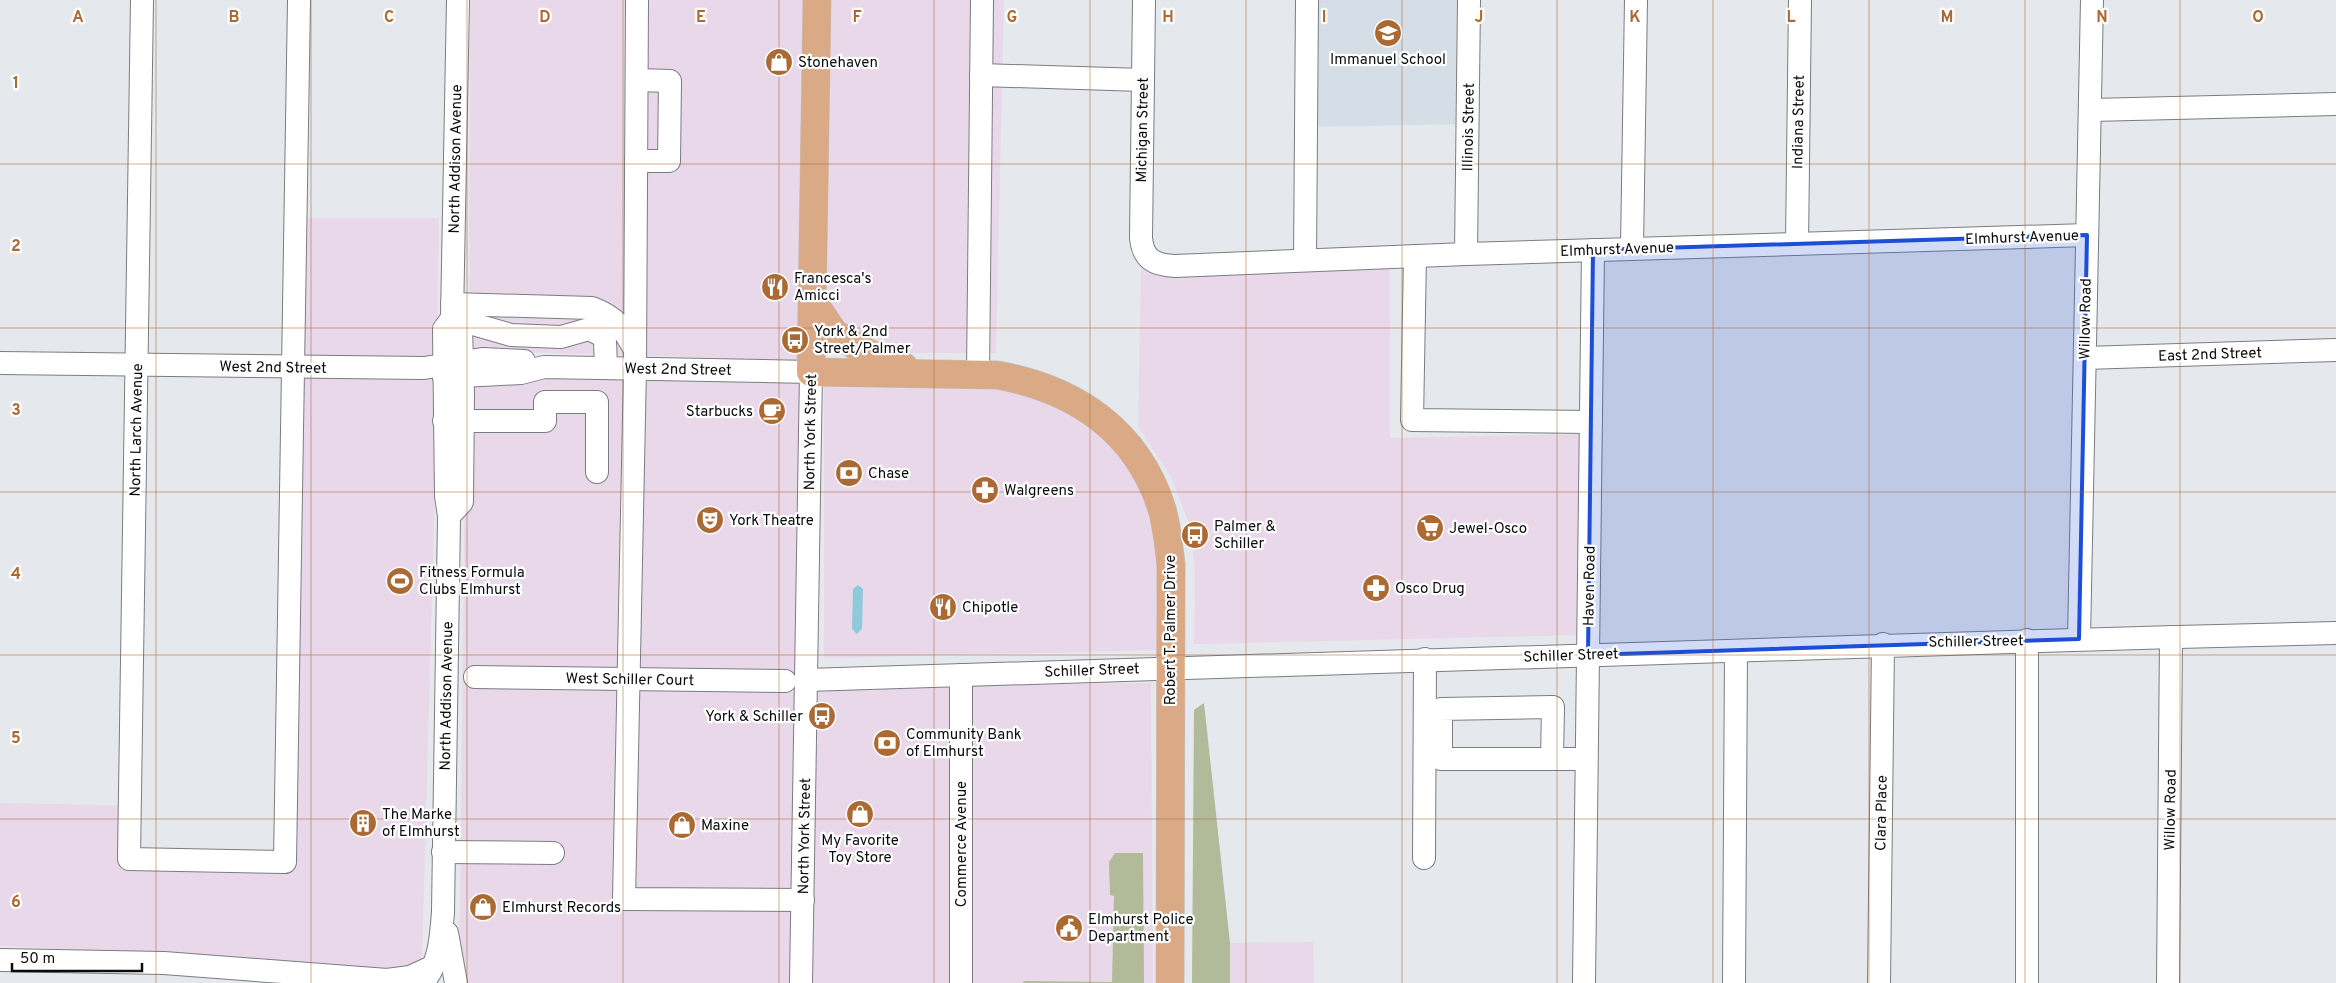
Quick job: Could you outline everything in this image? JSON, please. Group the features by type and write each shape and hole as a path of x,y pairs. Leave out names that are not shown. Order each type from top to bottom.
{"main road":[{"name":"North York Street","path":"811,372 817,0"},
{"path":"812,300 834,333 868,354 922,374"},
{"name":"Robert T. Palmer Drive","path":"811,372 978,374 1017,378 1072,399 1094,412 1131,449 1157,497 1168,537 1171,565 1170,983"}],"street":[{"name":"North Larch Avenue","path":"142,0 129,859 285,862 294,367"},
{"path":"294,367 299,0"},
{"name":"North Addison Avenue","path":"427,975 440,948 443,912 443,852 456,509 446,496 454,421 453,370 444,328 452,311 458,0"},
{"path":"637,0 634,358 624,899 803,900"},
{"path":"978,374 982,0"},
{"name":"Michigan Street","path":"1144,0 1141,238 1142,249 1148,259"},
{"path":"1305,260 1307,0"},
{"name":"Illinois Street","path":"1466,254 1469,0"},
{"path":"1632,248 1636,0"},
{"name":"Indiana Street","path":"1797,244 1800,0"},
{"name":"Willow Road","path":"2079,639 2092,0"},
{"path":"981,75 1143,80"},
{"path":"636,162 669,161 670,80 637,80"},
{"path":"2091,110 2336,104"},
{"name":"Elmhurst Avenue","path":"1148,259 1155,263 1174,266 1632,248 2087,234"},
{"name":"Haven Road","path":"1584,983 1593,250"},
{"path":"1415,256 1412,420 1591,422"},
{"path":"452,311 592,308 613,318 624,329 634,358"},
{"path":"452,311 511,335 561,337 583,330 595,331 605,341 606,368"},
{"name":"East 2nd Street","path":"2085,358 2336,350"},
{"name":"West 2nd Street","path":"0,363 424,368 453,370 482,359 521,360 544,367 606,368 634,358 811,372"},
{"path":"454,421 545,421 544,367"},
{"name":"North York Street","path":"802,983 803,900 796,681 811,372"},
{"path":"546,402 597,402 597,472"},
{"name":"Schiller Street","path":"796,681 1883,644 2336,633"},
{"name":"Willow Road","path":"2168,983 2171,637"},
{"path":"2027,640 2027,983"},
{"name":"Clara Place","path":"1879,983 1883,644"},
{"path":"1734,983 1736,650"},
{"path":"1425,659 1441,759 1586,759"},
{"name":"Commerce Avenue","path":"961,676 961,983"},
{"name":"West Schiller Court","path":"475,678 796,681"},
{"path":"1433,710 1553,707 1552,759"},
{"path":"1424,858 1433,710"},
{"path":"443,852 554,853"},
{"path":"443,912 456,983"},
{"path":"0,960 164,964 387,980 427,975"},
{"path":"101,963 215,983"}],"highlighted area":[{"path":"2087,235 2079,639 1588,655 1593,250"}],"shaded area":[{"path":"470,0 805,0 799,360 469,351"},
{"path":"829,0 1004,0 996,353 907,353 860,342 833,313 825,277"},
{"name":"Immanuel School","path":"1309,0 1467,0 1465,124 1310,127"},
{"path":"303,218 439,218 437,356 299,356"},
{"path":"1390,265 1390,438 1585,434 1581,635 1194,644 1195,574 1190,526 1171,477 1138,426 1141,269"},
{"path":"299,374 438,377 422,959 397,972 151,953 0,946 0,803 137,806 137,852 292,870"},
{"path":"466,378 805,382 794,983 459,983"},
{"path":"824,385 999,385 1055,401 1107,434 1141,483 1159,550 1159,650 824,658"},
{"path":"1151,683 1153,983 811,983 815,687"},
{"path":"1313,942 1314,983 1230,983 1230,943"}],"green space":[{"path":"1204,703 1230,943 1230,983 1192,983 1194,710"},
{"path":"1115,853 1143,853 1144,983 1022,983 1025,981 1112,982 1114,896 1110,895 1109,862"}],"water":[{"path":"858,585 863,589 862,629 857,634 852,629 853,589"}],"place":[{"name":"Immanuel School","path":"1388,33"},
{"name":"Stonehaven","path":"779,62"},
{"name":"Francesca's Amicci","path":"775,287"},
{"name":"York & 2nd Street/Palmer","path":"795,340"},
{"name":"Starbucks","path":"772,411"},
{"name":"Chase","path":"849,473"},
{"name":"Walgreens","path":"985,490"},
{"name":"York Theatre","path":"710,520"},
{"name":"Jewel-Osco","path":"1430,528"},
{"name":"Palmer & Schiller","path":"1195,535"},
{"name":"Fitness Formula Clubs Elmhurst","path":"400,581"},
{"name":"Osco Drug","path":"1376,588"},
{"name":"Chipotle","path":"943,607"},
{"name":"York & Schiller","path":"822,716"},
{"name":"Community Bank of Elmhurst","path":"887,743"},
{"name":"My Favorite Toy Store","path":"860,814"},
{"name":"The Marke of Elmhurst","path":"363,823"},
{"name":"Maxine","path":"682,825"},
{"name":"Elmhurst Records","path":"483,907"},
{"name":"Elmhurst Police Department","path":"1069,928"}]}
